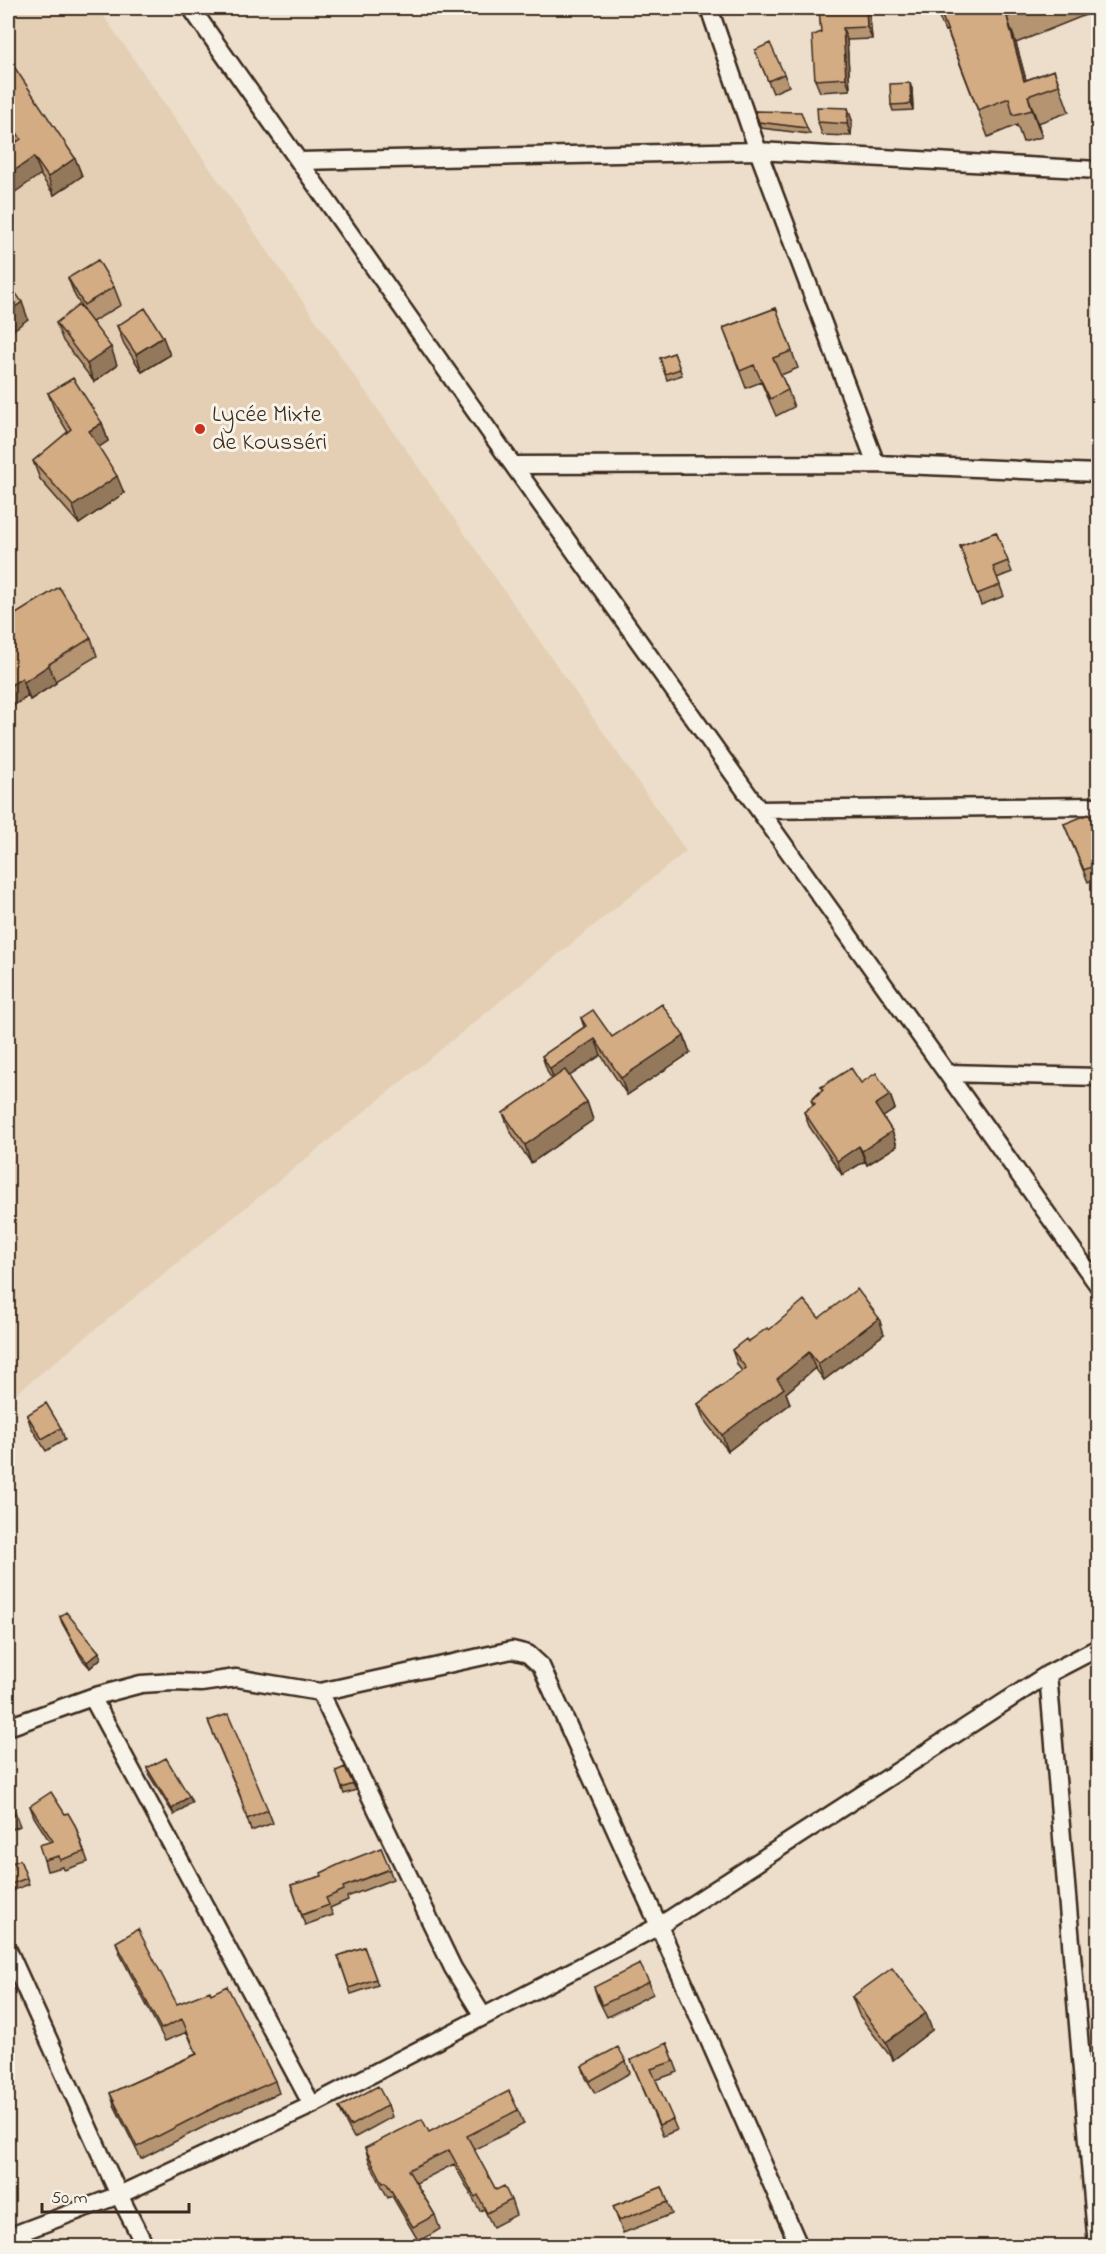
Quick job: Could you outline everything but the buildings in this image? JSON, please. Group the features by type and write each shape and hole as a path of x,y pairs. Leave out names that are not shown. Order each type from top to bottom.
{"street":[{"path":"191,8 513,465 1098,1285"},
{"path":"709,8 758,151 876,464"},
{"path":"299,161 758,151 1098,170"},
{"path":"513,465 876,464 1098,472"},
{"path":"760,810 1098,806"},
{"path":"947,1073 1098,1077"},
{"path":"8,2237 119,2195 312,2105 659,1926 1048,1674 1098,1648"},
{"path":"8,1727 92,1697 141,1684 201,1683 236,1678 320,1692 512,1650 528,1654 541,1666 659,1926 799,2247"},
{"path":"1048,1674 1097,2247"},
{"path":"320,1692 453,1968 483,2016"},
{"path":"92,1697 312,2105"},
{"path":"8,1950 119,2195 145,2247"}],"shaded area":[{"name":"Lycée Mixte de Kousséri","path":"8,8 98,8 686,851 8,1400"}],"place":[{"name":"Lycée Mixte de Kousséri","path":"200,429"}]}
